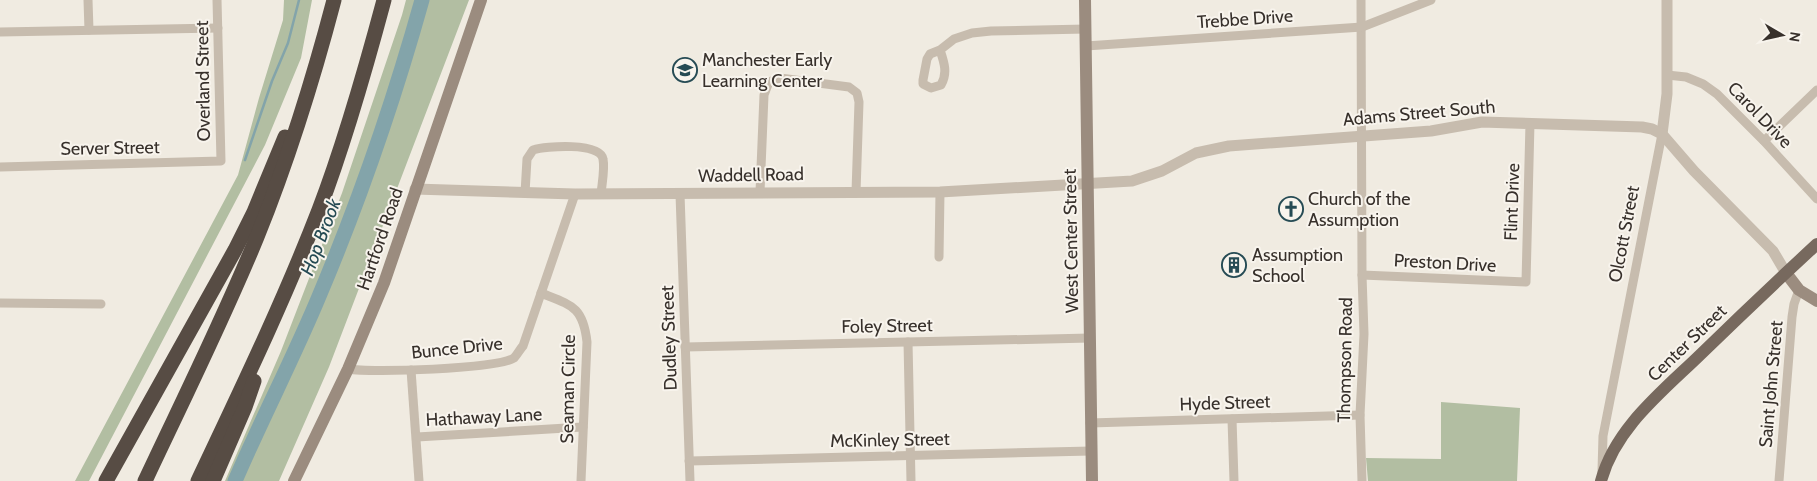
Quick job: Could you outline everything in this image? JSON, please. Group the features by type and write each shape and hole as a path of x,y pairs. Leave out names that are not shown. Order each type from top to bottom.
{"highway":[{"path":"145,481 257,237 283,168 306,98 334,0"},
{"path":"198,481 264,341 303,251 354,107 384,0"},
{"path":"106,481 235,250 254,212 281,145 306,98"},
{"path":"213,481 250,394 264,341"}],"main road":[{"name":"Hartford Road","path":"294,481 348,369 384,283 481,0"},
{"name":"West Center Street","path":"1085,0 1092,481"},
{"name":"Center Street","path":"1602,478 1614,447 1644,410 1817,244"},
{"path":"1786,273 1799,290 1817,301"}],"street":[{"path":"88,0 88,30"},
{"name":"Overland Street","path":"217,0 222,161"},
{"name":"Thompson Road","path":"1362,0 1362,275 1364,334 1360,414 1362,481"},
{"name":"Trebbe Drive","path":"1086,46 1362,27 1431,0"},
{"name":"Olcott Street","path":"1602,478 1603,436 1662,134 1667,75 1667,0"},
{"path":"0,32 218,28"},
{"path":"940,50 954,39 972,33 1086,29"},
{"name":"Carol Drive","path":"1667,75 1686,77 1703,84 1717,94 1764,141 1817,199"},
{"path":"760,192 764,95 769,82 780,78 849,87 857,93 859,102 856,192"},
{"path":"1764,141 1817,90"},
{"name":"Adams Street South","path":"1088,183 1132,181 1146,178 1196,153 1228,146 1431,131 1482,122 1642,127 1652,128 1662,134"},
{"name":"Flint Drive","path":"1526,282 1530,124"},
{"path":"1662,134 1694,171 1773,251 1786,273"},
{"path":"525,193 527,159 533,150 545,146 590,148 599,151 603,158 601,194"},
{"name":"Server Street","path":"0,167 222,161"},
{"name":"Waddell Road","path":"415,189 575,194 940,192 1088,183"},
{"path":"939,257 940,192"},
{"name":"Bunce Drive","path":"348,369 360,371 412,370 500,363 514,358 523,346 575,194"},
{"name":"Dudley Street","path":"680,194 690,481"},
{"name":"Preston Drive","path":"1362,275 1526,282"},
{"name":"Saint John Street","path":"1779,481 1792,317 1799,290"},
{"name":"Seaman Circle","path":"541,293 569,304 578,312 585,325 587,342 581,481"},
{"path":"0,303 101,304"},
{"name":"Foley Street","path":"685,347 1090,338"},
{"path":"908,342 911,481"},
{"path":"412,370 420,481"},
{"name":"Hyde Street","path":"1090,423 1360,414"},
{"path":"1232,419 1234,481"},
{"name":"Hathaway Lane","path":"417,437 583,427"},
{"name":"McKinley Street","path":"689,461 1091,451"}],"green space":[{"path":"284,0 312,0 301,58 265,145 89,481 75,481 238,175 283,20"},
{"path":"406,0 469,0 329,367 279,481 225,481 281,351 342,193"},
{"path":"1441,402 1520,408 1517,481 1368,481 1366,458 1441,459"}],"waterway":[{"path":"245,160 272,81 288,43 299,0"},
{"name":"Hop Brook","path":"235,481 310,318 349,222 388,112 422,0"}],"place":[{"name":"Manchester Early Learning Center","path":"685,70"},
{"name":"Church of the Assumption","path":"1291,209"},
{"name":"Assumption School","path":"1234,265"}]}
